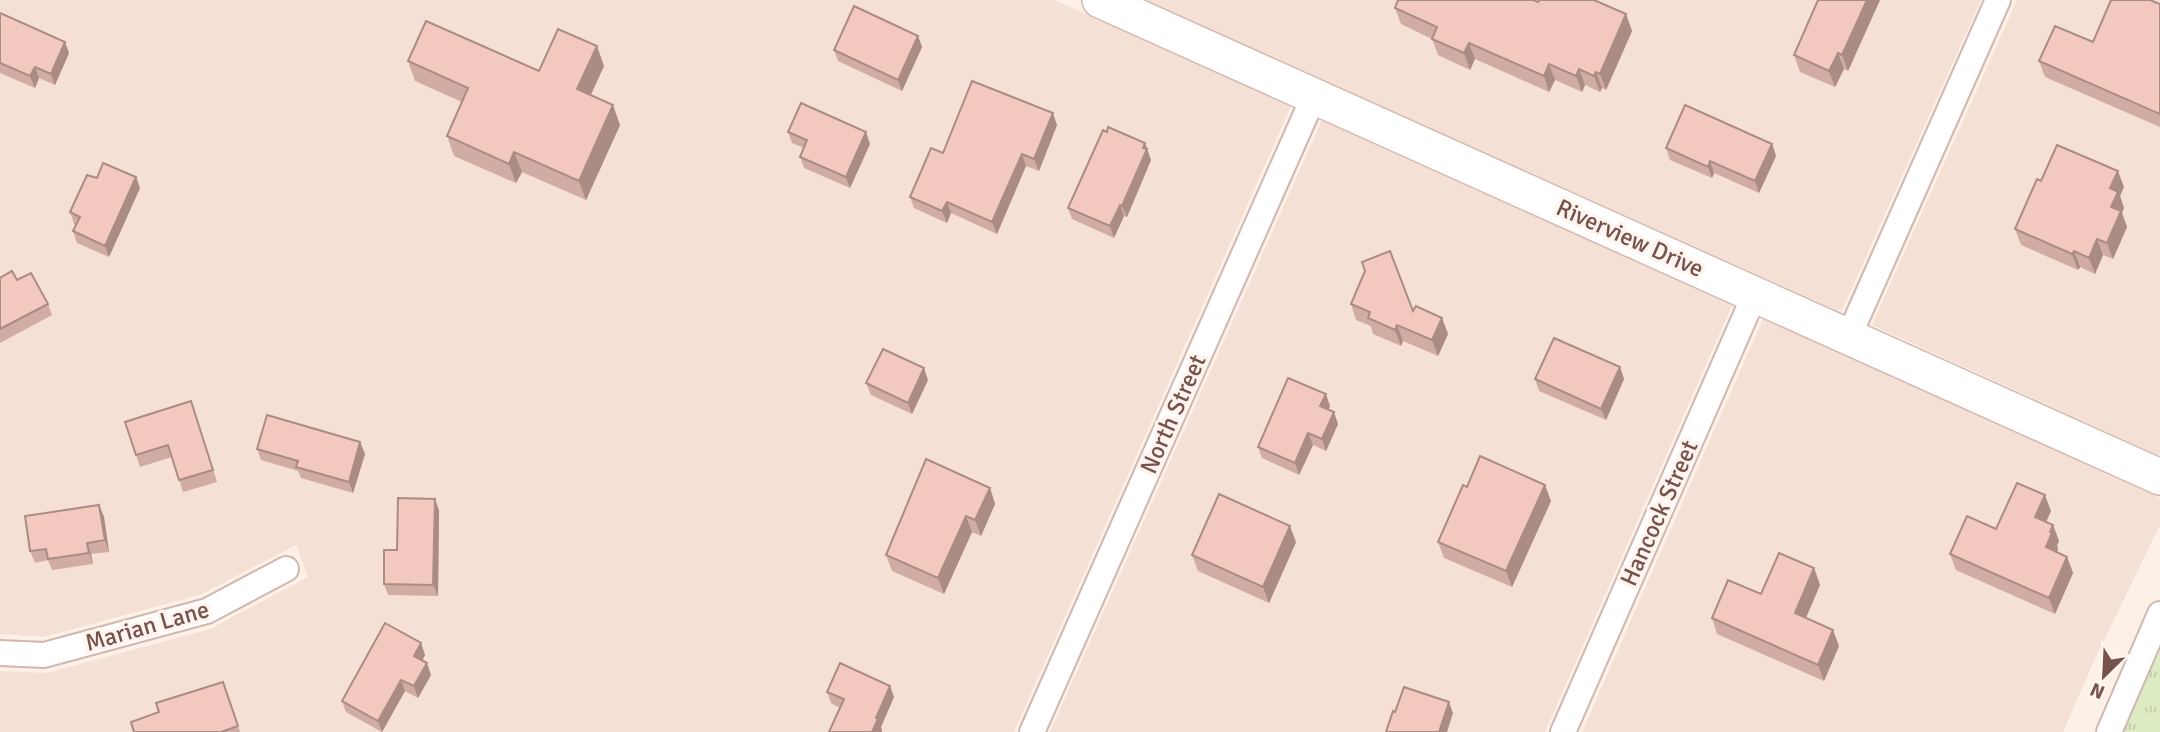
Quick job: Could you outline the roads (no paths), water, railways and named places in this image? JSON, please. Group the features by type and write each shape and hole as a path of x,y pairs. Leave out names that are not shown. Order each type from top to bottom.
{"street":[{"name":"Riverview Drive","path":"1100,0 2160,477"},
{"path":"1849,336 1998,0"},
{"name":"North Street","path":"1032,732 1314,96"},
{"name":"Hancock Street","path":"1563,732 1755,294"},
{"name":"Marian Lane","path":"0,653 44,655 207,611 286,569"},
{"path":"2109,732 2160,614"}]}
